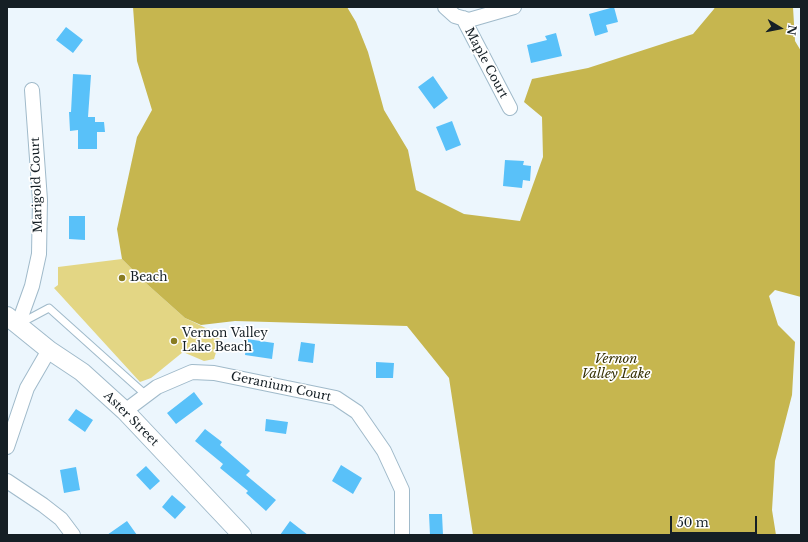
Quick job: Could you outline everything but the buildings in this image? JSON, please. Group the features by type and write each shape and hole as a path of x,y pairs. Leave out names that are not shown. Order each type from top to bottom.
{"street":[{"path":"445,7 455,16 469,20 514,7"},
{"name":"Maple Court","path":"463,18 510,108"},
{"name":"Marigold Court","path":"12,320 32,286 39,254 40,200 32,90"},
{"name":"Aster Street","path":"12,320 49,350 82,372 126,411 242,535"},
{"path":"7,447 27,388 49,350"},
{"name":"Geranium Court","path":"126,411 157,387 192,372 214,373 336,398 357,412 384,451 402,490 402,535"},
{"path":"7,481 61,519 73,535"}],"lane":[{"path":"12,320 49,308 146,395"}],"shaded area":[{"path":"122,259 148,285 185,318 212,331 223,329 214,359 204,361 183,352 151,378 140,382 54,288 58,285 58,267"}],"water":[{"name":"Vernon Valley Lake","path":"133,7 347,7 356,22 368,52 384,110 408,150 416,190 464,214 520,221 543,157 542,117 524,102 532,79 588,68 693,34 715,7 793,7 795,41 801,51 801,297 775,290 769,296 778,325 795,342 792,395 775,461 772,510 776,535 473,535 449,378 407,326 235,321 201,325 185,318 148,285 122,259 117,229 137,137 152,110 137,61"}],"place":[{"name":"Beach","path":"122,278"},
{"name":"Vernon Valley Lake Beach","path":"174,341"}]}
